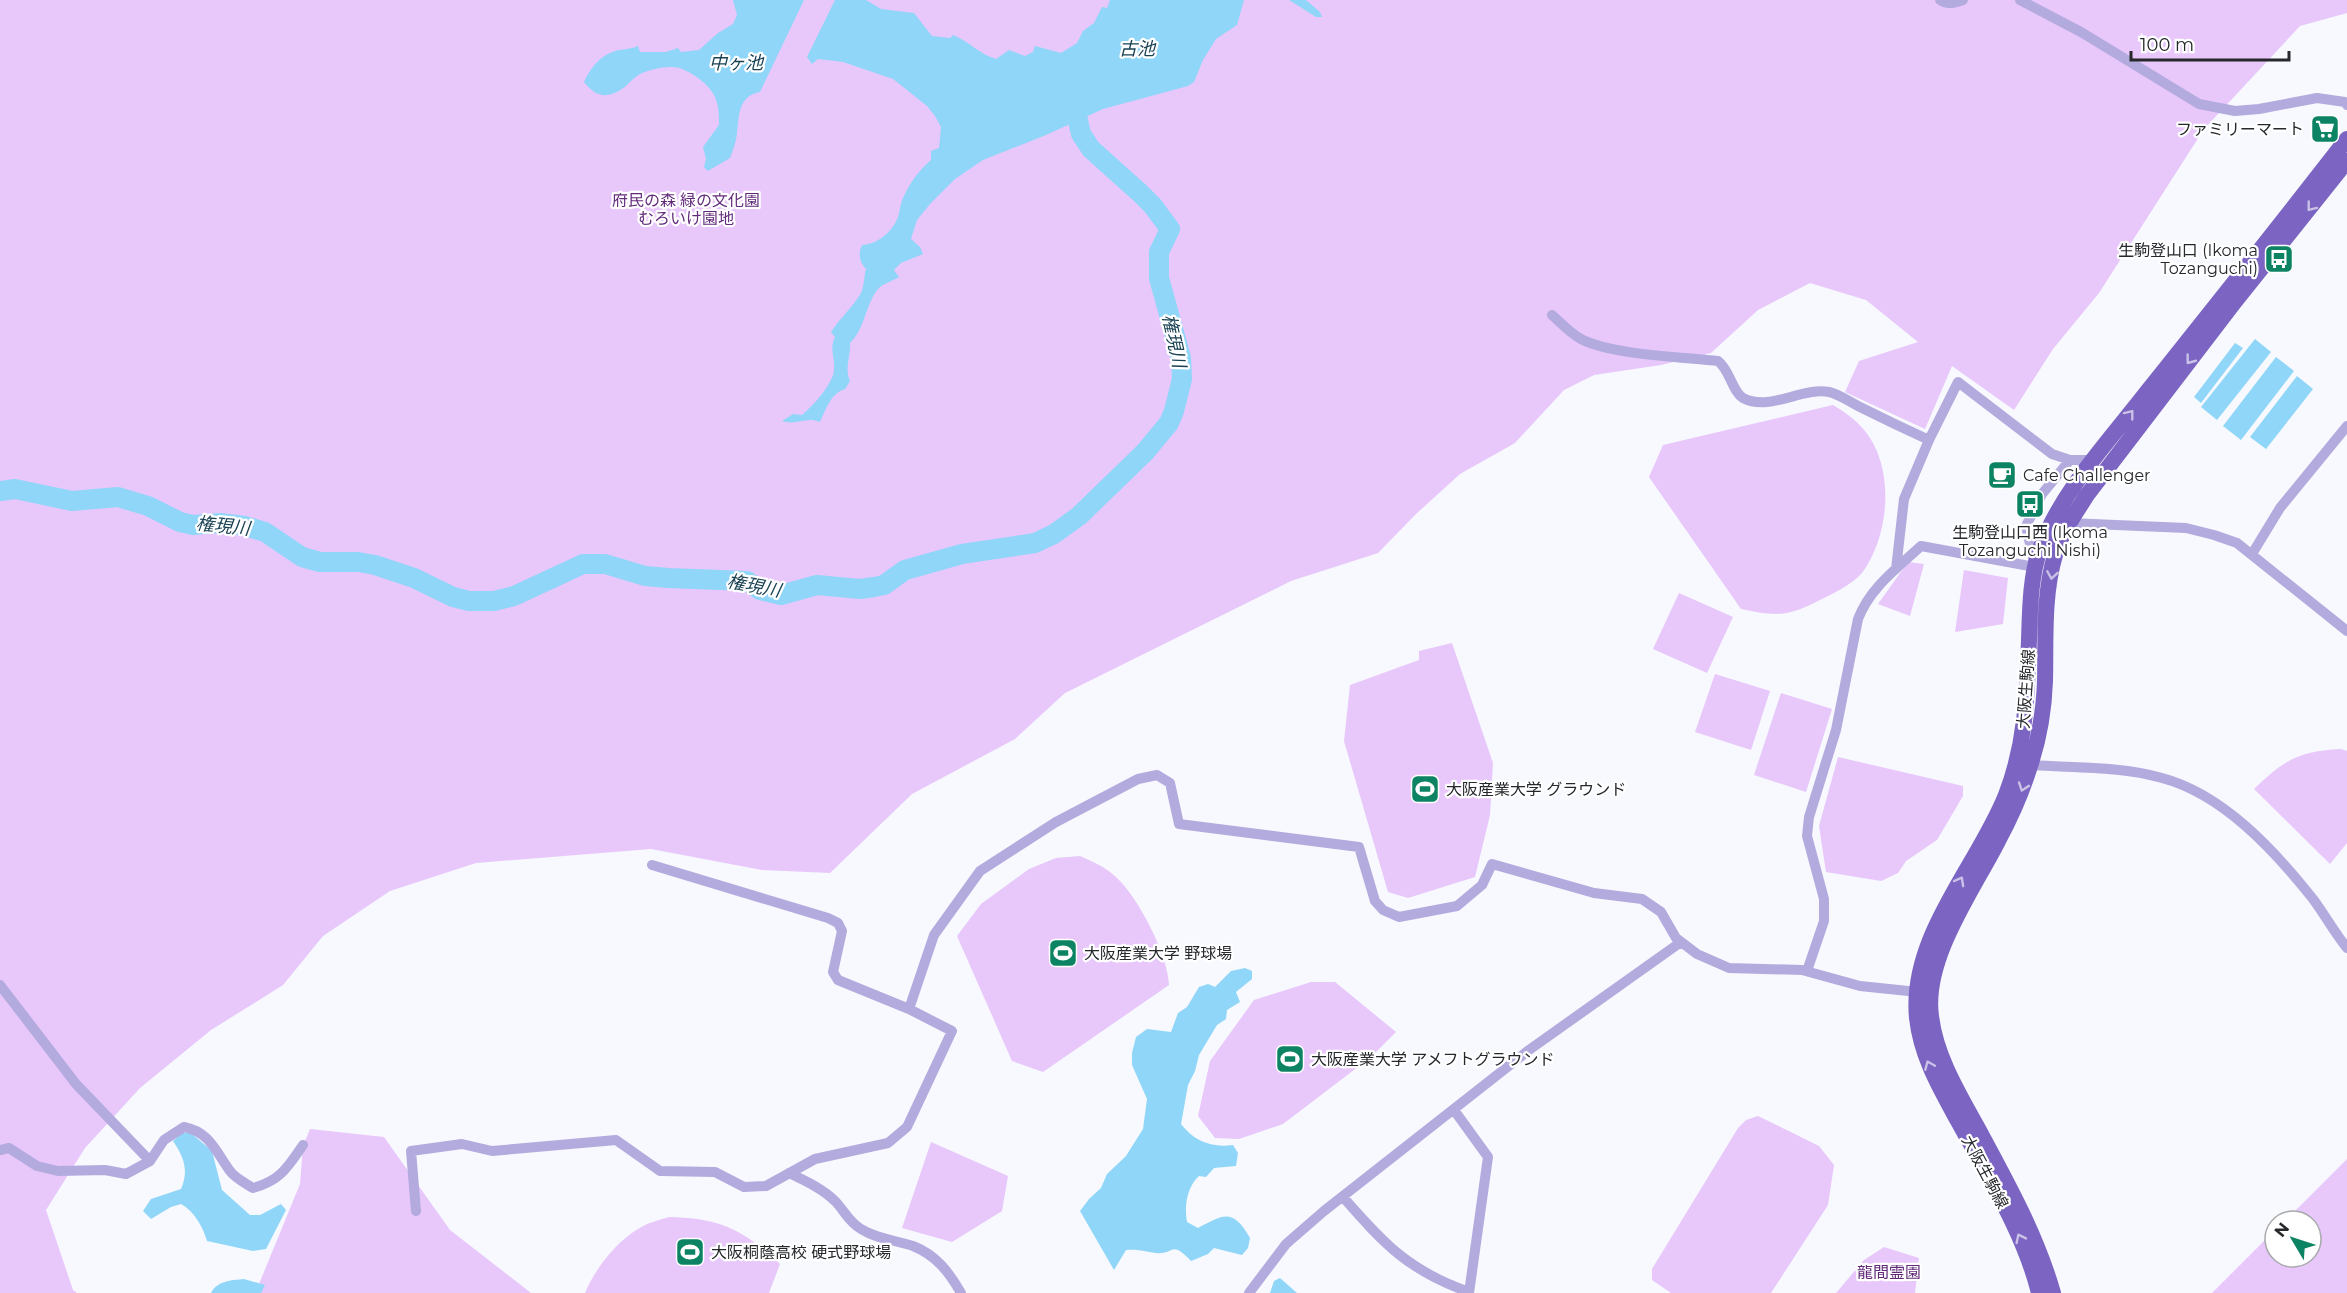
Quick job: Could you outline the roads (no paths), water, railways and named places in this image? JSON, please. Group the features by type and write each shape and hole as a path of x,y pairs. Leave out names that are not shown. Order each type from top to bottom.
{"main road":[{"name":"大阪生駒線","path":"2039,1293 2023,1243 1936,1081 1922,1049 1917,1016 1922,970 1932,934 1990,830 2017,764 2026,723 2031,605 2035,567 2053,520 2094,460 2347,139"},
{"name":"大阪生駒線","path":"2053,1293 2043,1257 2023,1210 1957,1089 1941,1054 1930,1015 1933,975 1951,929 2013,813 2031,765 2040,727 2045,684 2047,604 2055,554 2069,523 2086,495 2347,161"}],"street":[{"path":"1940,0 1944,3 1963,0"},
{"path":"2020,0 2081,32 2199,104 2235,111 2317,98 2345,102 2347,105"},
{"path":"1552,315 1579,338 1592,343 1624,350 1718,361 1726,368 1743,398 1764,403 1788,396 1830,392 1929,440"},
{"path":"1896,569 1905,499 1929,440 1958,382 2052,454 2070,460 2094,460"},
{"path":"2252,554 2280,508 2347,426"},
{"path":"1806,971 1824,921 1824,899 1808,836 1809,817 1836,730 1858,619 1863,605 1877,587 1921,546 2035,567 2026,526 2042,495 2070,460"},
{"path":"2069,523 2186,528 2214,534 2237,543 2347,631"},
{"path":"2031,765 2138,772 2186,786 2212,801 2263,841 2313,900 2347,948"},
{"path":"909,1009 934,935 980,871 1056,822 1138,778 1157,775 1170,783 1179,824 1359,847 1374,901 1383,910 1399,917 1457,906 1482,885 1492,864 1594,893 1642,899 1661,912 1676,938 1681,942 1697,954 1729,968 1806,971 1860,986 1918,992"},
{"path":"416,1211 411,1151 462,1144 492,1150 616,1140 660,1171 715,1172 744,1187 766,1186 815,1159 888,1143 907,1127 952,1031 909,1009 838,980 833,972 842,931 838,923 794,907 652,865"},
{"path":"1249,1293 1286,1244 1343,1197 1529,1050 1681,942"},
{"path":"0,985 76,1084 150,1161"},
{"path":"1343,1197 1377,1237 1418,1270 1469,1293 1488,1157 1454,1110"},
{"path":"0,1150 9,1148 37,1166 58,1172 105,1170 126,1174 150,1161 164,1140 184,1127 196,1130 219,1152 233,1174 253,1188 266,1184 284,1173 303,1146"},
{"path":"789,1173 813,1185 836,1203 848,1220 859,1228 877,1238 912,1246 930,1254 948,1272 961,1293"}],"water":[{"name":"中ヶ池","path":"733,0 804,0 760,92 747,98 741,108 736,140 730,158 708,171 704,167 706,159 703,147 719,125 718,111 713,92 700,80 679,68 670,67 642,73 621,90 608,95 596,93 584,82 597,62 619,50 638,46 640,52 666,52 678,48 681,52 699,50 718,33 733,24 737,15"},
{"name":"古池","path":"835,0 866,0 881,9 914,13 932,36 950,38 953,35 996,59 1009,50 1025,56 1033,52 1035,46 1061,53 1077,43 1083,31 1094,23 1102,7 1107,8 1110,0 1244,0 1237,25 1216,39 1203,60 1194,82 1188,86 1103,109 983,160 955,179 917,220 911,239 920,247 923,254 901,263 894,270 899,277 880,287 870,302 859,331 850,343 848,376 850,381 845,389 836,394 820,422 810,420 787,422 782,421 793,414 802,415 831,381 834,369 832,349 835,337 831,332 862,291 866,269 860,257 862,245 879,240 892,227 898,217 908,187 931,160 931,151 939,148 941,127 935,116 927,106 893,79 843,62 818,59 812,64 807,57"},
{"path":"1289,0 1306,0 1320,12 1322,17 1316,17"},
{"path":"2255,339 2271,352 2217,420 2201,407"},
{"path":"2235,343 2243,348 2201,403 2194,397"},
{"path":"2276,357 2294,371 2241,440 2223,426"},
{"path":"2297,376 2313,389 2266,449 2250,437"},
{"path":"1245,968 1252,971 1252,979 1236,992 1240,1002 1227,1010 1226,1019 1217,1025 1199,1055 1188,1085 1181,1124 1197,1139 1210,1144 1233,1145 1238,1153 1236,1166 1214,1168 1206,1177 1199,1176 1195,1180 1187,1197 1187,1222 1198,1228 1221,1217 1233,1218 1244,1228 1250,1238 1248,1248 1242,1255 1214,1248 1208,1254 1191,1261 1176,1249 1162,1253 1126,1250 1114,1270 1080,1211 1101,1188 1107,1174 1126,1156 1143,1129 1147,1099 1132,1065 1136,1037 1147,1029 1171,1032 1178,1013 1187,1007 1199,987 1208,984 1215,987 1231,971"},
{"path":"182,1133 191,1133 212,1151 222,1190 250,1215 260,1215 281,1204 286,1210 266,1249 253,1251 207,1241 197,1220 181,1204 151,1219 143,1211 151,1199 181,1189 185,1176 184,1164 173,1141"},
{"path":"1280,1278 1297,1293 1270,1293 1274,1281"},
{"path":"244,1279 265,1285 261,1293 211,1293 221,1284"}],"waterway":[{"name":"権現川","path":"0,491 15,489 72,501 118,497 148,506 180,522 193,525 220,523 245,526 265,532 302,557 320,562 358,562 375,565 414,578 453,597 469,601 494,601 514,596 583,564 605,564 645,576 747,581 760,590 781,595 817,585 860,589 884,585 905,570 962,554 1035,543 1054,534 1079,516 1145,452 1169,423 1182,379 1181,358 1159,278 1159,252 1170,229 1153,206 1091,149 1081,134 1077,116"}],"place":[{"name":"ファミリーマート","path":"2325,129"},
{"name":"生駒登山口 (Ikoma Tozanguchi)","path":"2279,259"},
{"name":"Cafe Challenger","path":"2002,475"},
{"name":"生駒登山口西 (Ikoma Tozanguchi Nishi)","path":"2030,504"},
{"name":"大阪産業大学 グラウンド","path":"1425,789"},
{"name":"大阪産業大学 野球場","path":"1063,953"},
{"name":"大阪産業大学 アメフトグラウンド","path":"1290,1059"},
{"name":"大阪桐蔭高校 硬式野球場","path":"690,1252"}],"park label":[{"name":"府民の森 緑の文化園 むろいけ園地","path":"686,209"},
{"name":"龍間霊園","path":"1889,1272"}]}
